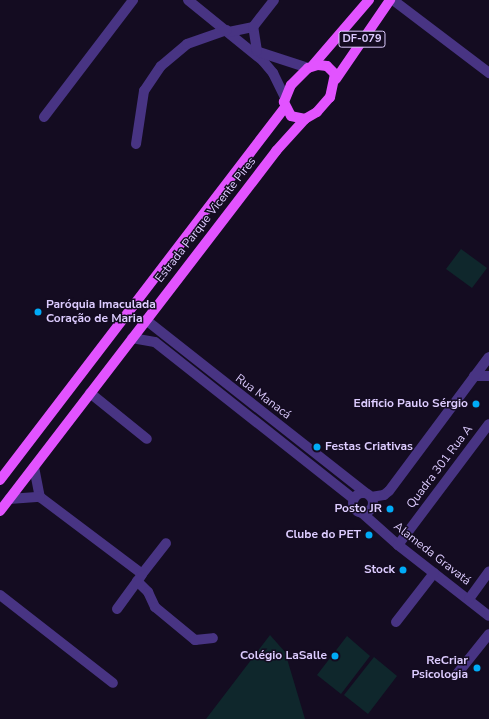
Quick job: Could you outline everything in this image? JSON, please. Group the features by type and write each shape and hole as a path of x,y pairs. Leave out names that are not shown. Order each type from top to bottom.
{"main road":[{"name":"DF-079","path":"285,103 291,85 310,67 369,0"},
{"name":"DF-079","path":"305,119 326,103 336,79 391,0"},
{"path":"310,67 327,66 336,79"},
{"path":"285,103 291,116 305,119"},
{"name":"Estrada Parque Vicente Pires","path":"0,480 285,103"},
{"name":"Estrada Parque Vicente Pires","path":"0,511 276,151 305,119"}],"street":[{"path":"44,117 134,0"},
{"path":"188,0 253,50 273,73 285,103"},
{"path":"253,50 253,27 274,0"},
{"path":"391,0 489,73"},
{"path":"136,144 144,91 161,66 187,44 228,31 253,27"},
{"path":"253,50 310,67"},
{"name":"Rua Manacá","path":"146,320 368,495"},
{"name":"Rua Manacá","path":"132,338 155,342 354,499"},
{"path":"474,376 489,375 488,358"},
{"path":"368,495 371,508 361,512 354,507 354,499 359,494 384,496 389,491 488,358"},
{"path":"90,393 147,438"},
{"name":"Quadra 301 Rua A","path":"398,545 489,424"},
{"path":"34,467 40,497 139,578 148,592 154,607 195,640 213,638"},
{"path":"9,499 40,497"},
{"name":"Alameda Gravatá","path":"361,512 398,545 489,616"},
{"path":"117,609 166,543"},
{"path":"469,600 489,571"},
{"path":"396,622 434,572"},
{"path":"0,595 113,683"},
{"path":"457,674 489,634"}],"green space":[{"path":"461,249 487,268 472,288 446,269"},
{"path":"270,635 285,652 305,719 206,719"},
{"path":"347,636 370,656 341,694 317,675"},
{"path":"374,657 397,676 368,714 344,695"}],"place":[{"name":"Paróquia Imaculada Coração de Maria","path":"38,312"},
{"name":"Edificio Paulo Sérgio","path":"476,404"},
{"name":"Festas Criativas","path":"317,447"},
{"name":"Posto JR","path":"390,509"},
{"name":"Clube do PET","path":"369,535"},
{"name":"Stock","path":"403,570"},
{"name":"Colégio LaSalle","path":"335,656"},
{"name":"ReCriar Psicologia","path":"477,668"}]}
